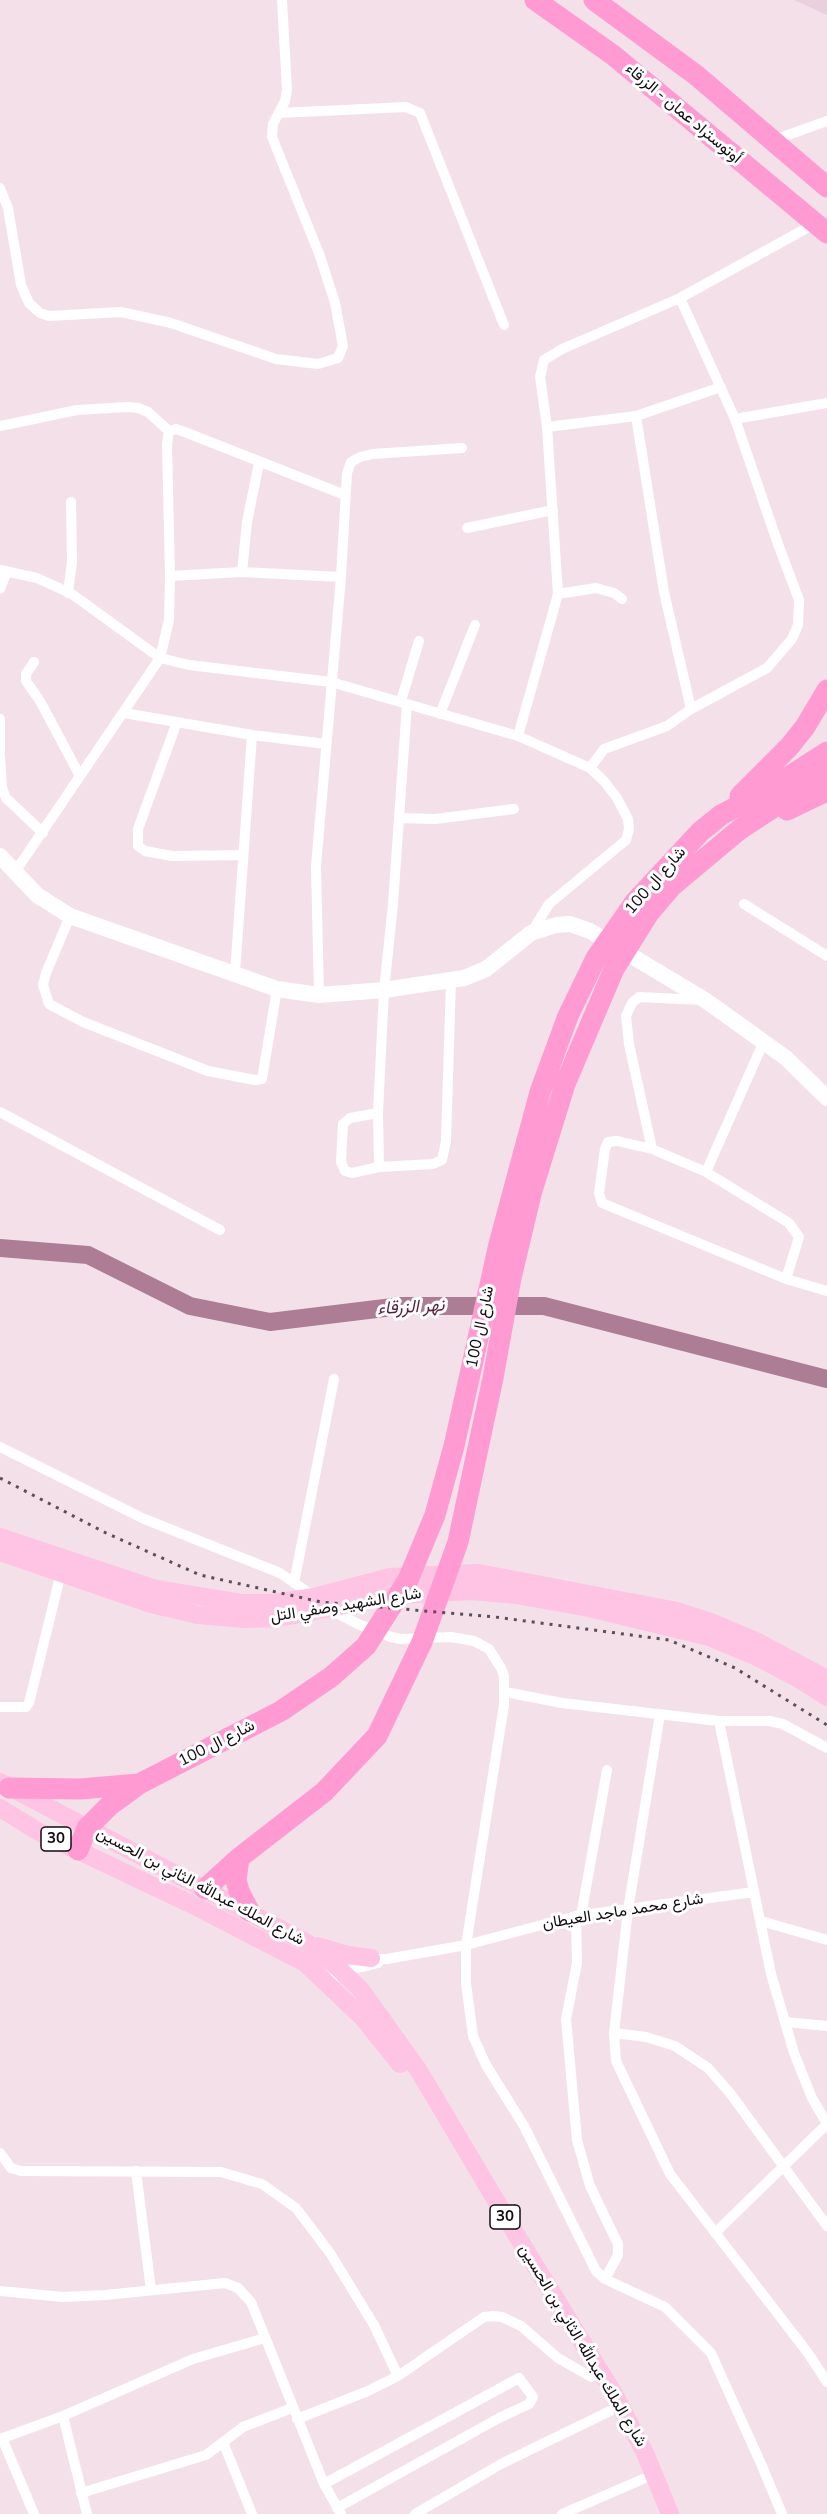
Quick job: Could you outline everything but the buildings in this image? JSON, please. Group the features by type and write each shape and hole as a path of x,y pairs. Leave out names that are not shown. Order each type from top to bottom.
{"highway":[{"name":"أوتوستراد عمان - الزرقاء","path":"535,0 613,55 821,228"},
{"path":"594,0 696,75 827,187"},
{"path":"721,815 789,747 805,727 827,690"},
{"name":"شارع ال 100","path":"200,1897 238,1858 324,1792 377,1736 422,1642 458,1542 493,1378 540,1092 568,1016 596,958 635,902 680,852 721,815 768,790 827,752"},
{"name":"شارع ال 100","path":"78,1850 87,1828 109,1806 139,1784 281,1712 324,1682 366,1646 408,1580 435,1515 454,1446 499,1244 614,969 649,913 672,886 739,830 827,772"},
{"path":"739,830 827,791"},
{"path":"5,1785 80,1789 139,1784"},
{"path":"238,1858 239,1891 249,1911"}],"main road":[{"name":"شارع الشهيد وصفي التل","path":"0,1537 156,1589 241,1604 274,1603 314,1597 390,1577 479,1573 677,1611 756,1641 827,1679"},
{"name":"شارع الشهيد وصفي التل","path":"0,1552 151,1604 198,1615 244,1619 278,1618 397,1595 472,1591 516,1595 589,1608 709,1637 777,1667 827,1697"},
{"name":"شارع الملك عبدالله الثاني بن الحسين","path":"5,1785 87,1828 302,1961 363,2018 411,2079 591,2377 643,2479 657,2514"},
{"name":"شارع الملك عبدالله الثاني بن الحسين","path":"0,1808 16,1819 78,1850 200,1897 249,1911 307,1943 361,1990 419,2071 614,2394 645,2453 670,2514"},
{"path":"307,1943 348,1955 377,1960"},
{"path":"361,1990 365,1972 377,1960"}],"street":[{"path":"0,188 8,208 21,285 29,303 40,313 49,316 121,312 171,323 276,359 318,364 338,358 343,351 342,330 320,256 272,137 273,124 288,90 282,0"},
{"path":"279,113 406,106 420,113 504,325"},
{"path":"774,140 827,121"},
{"path":"518,736 558,594 547,427 540,377 544,360 562,349 680,298 821,228"},
{"path":"590,768 604,749 667,726 691,709 767,668 792,639 798,625 799,600 795,586 735,419 680,298"},
{"path":"547,427 636,416 721,387"},
{"path":"735,419 827,403"},
{"path":"0,426 77,410 127,407 148,412 169,431"},
{"path":"636,416 664,592 691,709"},
{"path":"169,431 176,429 182,431 345,495"},
{"path":"15,872 160,658 169,620 167,444 169,431"},
{"path":"320,994 316,866 341,577 347,473 351,462 360,457 462,448"},
{"path":"242,572 247,522 259,463"},
{"path":"68,593 72,561 71,502"},
{"path":"467,528 553,510"},
{"path":"0,589 3,571 37,578 68,593 160,658 189,665 332,682 518,736 590,768 604,781 622,808 629,829 626,840 555,898 531,933 486,969 451,980 384,990 320,994 277,989 70,916 37,896 0,856"},
{"path":"170,576 242,572 341,577"},
{"path":"558,594 596,588 614,593 622,599"},
{"path":"440,714 475,625"},
{"path":"379,1167 378,1113 384,990 399,818 404,702 419,641"},
{"path":"34,662 26,674 26,681 40,701 81,776"},
{"path":"124,712 252,735 326,744"},
{"path":"0,718 2,788 6,798 43,833"},
{"path":"177,722 138,829 138,846 145,851 172,856 243,855"},
{"path":"235,973 252,735"},
{"path":"399,818 435,819 514,809"},
{"path":"744,904 827,956"},
{"path":"70,916 43,985 49,1004 73,1017 208,1071 255,1080 262,1078 277,989"},
{"path":"531,933 556,925 570,924 590,931 705,1000 764,1041 786,1058 827,1098"},
{"path":"378,1113 351,1118 344,1124 341,1162 348,1173 379,1167 434,1164 442,1160 446,1141 451,980"},
{"path":"652,1149 629,1044 626,1016 632,1003 639,997 705,1000"},
{"path":"706,1172 764,1041"},
{"path":"0,1112 220,1230"},
{"path":"786,1279 798,1241 797,1232 789,1223 706,1172 652,1149 617,1141 608,1142 598,1193 602,1203 786,1279 827,1291"},
{"path":"294,1583 334,1379"},
{"path":"0,1447 142,1518 280,1573 329,1609 358,1624 401,1639 451,1637 474,1641 494,1654 503,1672 505,1692 466,1945 467,2001 473,2036 479,2051 524,2126 596,2271 605,2279 665,2307 711,2353 782,2514"},
{"path":"0,1707 26,1707 29,1703 61,1573"},
{"path":"505,1692 562,1703 719,1721 769,1721 783,1724 827,1748"},
{"path":"660,1714 628,1910 614,2033 616,2061 670,2174 808,2353 827,2382"},
{"path":"715,2233 827,2124 819,2113 794,2054 771,1974 719,1721"},
{"path":"605,2279 618,2255 618,2244 590,2186 577,2140 566,2019 577,1962 578,1916 606,1770"},
{"name":"شارع محمد ماجد العيطان","path":"323,1980 339,1969 466,1945 578,1916 754,1892"},
{"path":"761,1921 827,1940"},
{"path":"786,2022 827,2026"},
{"path":"614,2033 646,2037 675,2046 708,2068 730,2093 827,2226"},
{"path":"0,2153 11,2168 21,2171 221,2172 242,2177 280,2194 296,2208 346,2276 374,2325 398,2376"},
{"path":"136,2172 151,2290"},
{"path":"0,2291 63,2297 225,2283 232,2285 251,2302 324,2484 339,2511 499,2418 529,2404 533,2397 521,2378 518,2378 324,2484"},
{"path":"81,2493 206,2455 243,2427 295,2414 368,2391 398,2376 484,2317 502,2317 521,2326 558,2358 591,2377"},
{"path":"34,2514 1,2439 63,2416 193,2359 265,2338"},
{"path":"415,2514 501,2464 610,2411"},
{"path":"63,2416 87,2514"},
{"path":"223,2442 252,2514"},
{"path":"562,2514 643,2479"}],"shaded area":[{"path":"794,0 827,0 827,15"}],"waterway":[{"name":"نهر الزرقاء","path":"0,1248 88,1255 190,1306 270,1322 401,1306 544,1306 827,1379"}],"railway":[{"path":"0,1478 106,1533 200,1575 321,1602 495,1617 669,1640 735,1668 827,1725"}]}
